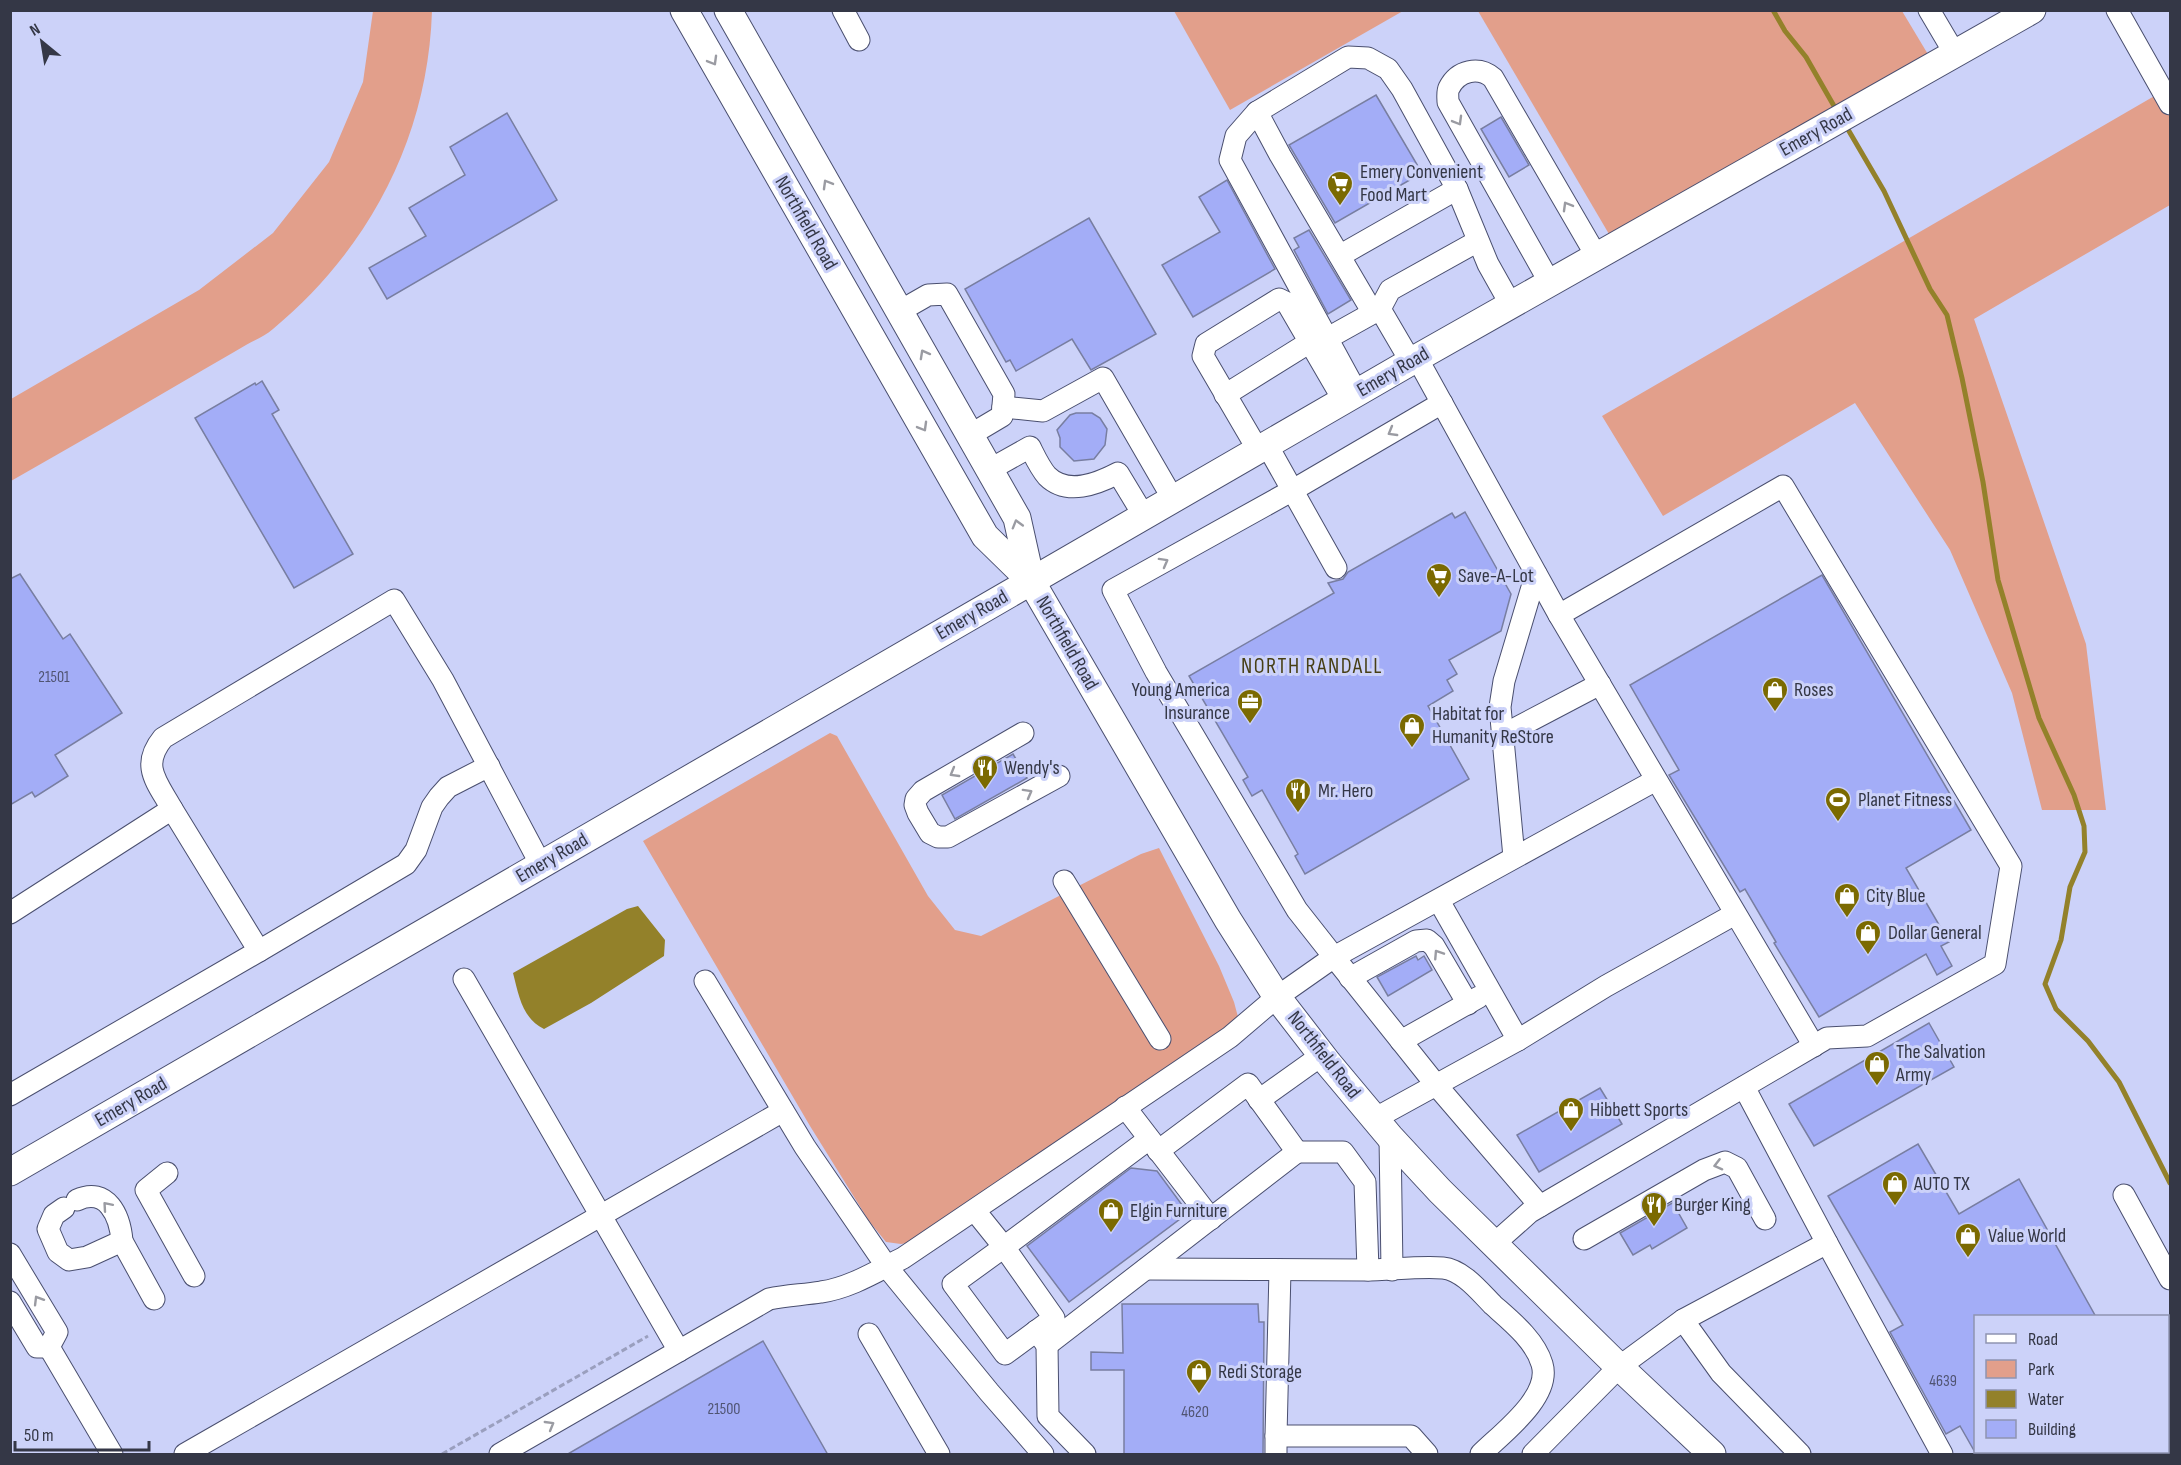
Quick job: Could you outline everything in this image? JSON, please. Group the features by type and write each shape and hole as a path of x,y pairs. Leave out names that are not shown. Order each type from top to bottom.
{"main road":[{"name":"Northfield Road","path":"728,10 1017,518 1031,581"},
{"name":"Emery Road","path":"10,1172 1414,360 2032,10"},
{"name":"Northfield Road","path":"693,14 862,321 985,536 1031,581 1223,912 1277,997 1382,1128 1440,1191 1712,1455"},
{"path":"862,321 897,307"}],"street":[{"path":"843,10 859,40"},
{"path":"1929,10 1955,54"},
{"path":"2116,10 2170,104"},
{"path":"1350,397 1319,340 1230,160 1236,136 1257,112 1348,57 1368,58 1388,69 1402,88 1457,189 1488,264 1511,305"},
{"path":"1550,283 1448,102 1448,89 1458,77 1473,70 1484,71 1493,78 1597,257"},
{"path":"1257,112 1280,155 1377,311 1414,360 1442,403 1559,615 1814,1046"},
{"path":"1348,251 1457,189"},
{"path":"1226,395 1319,340 1377,311 1390,290 1478,241"},
{"path":"897,307 928,295 947,294 1004,394 1002,416 970,435"},
{"path":"1319,340 1287,303 1280,299 1206,344 1203,356 1226,395 1293,490 1336,568"},
{"path":"1003,407 1043,411 1103,378 1173,499"},
{"path":"1442,403 1293,490 1113,590 1156,672 1297,910 1437,1086 1540,1206"},
{"path":"989,470 1030,447 1044,472 1058,483 1070,487 1099,483 1118,473 1144,516"},
{"path":"1494,1244 1530,1212 1827,1038 1867,1036 1995,963 2011,866 1783,486 1559,615"},
{"path":"1514,857 1500,707 1504,681 1536,574"},
{"path":"259,951 172,809 151,767 151,756 164,738 394,600 444,680 542,864"},
{"path":"1503,735 1600,684"},
{"path":"1023,733 923,791 916,799 915,805 930,833 938,837 948,837 1059,776"},
{"path":"10,1095 406,864 416,850 432,807 439,797 448,787 489,766"},
{"path":"500,1455 769,1299 791,1294 822,1292 852,1284 903,1258 1230,1037 1277,997 1334,957 1656,780"},
{"path":"10,913 172,809"},
{"path":"1064,881 1160,1039"},
{"path":"1438,901 1518,1040"},
{"path":"1392,1270 1382,1128 1406,1100 1437,1086 1606,986 1735,914"},
{"path":"1350,978 1416,941 1427,940 1434,946 1468,1004"},
{"path":"464,979 679,1351"},
{"path":"705,981 805,1147 887,1267 988,1392 1043,1455"},
{"path":"1401,1041 1489,991"},
{"path":"1258,1100 1322,1055"},
{"path":"1297,1152 1248,1084 1153,1145 953,1284 1005,1354 1042,1338 1146,1269 1297,1152 1343,1152 1365,1182 1368,1270"},
{"path":"1744,1087 1942,1455"},
{"path":"1125,1107 1211,1219"},
{"path":"184,1455 783,1111"},
{"path":"1584,1239 1704,1170 1725,1162 1737,1168 1765,1219"},
{"path":"167,1173 146,1190 194,1276"},
{"path":"2124,1195 2170,1279"},
{"path":"122,1241 87,1257 69,1260 58,1252 48,1229 54,1215 70,1204 87,1196 99,1197 108,1203 121,1226 122,1241 154,1299"},
{"path":"975,1211 1054,1318 1042,1338 1048,1416 1085,1455"},
{"path":"1533,1455 1619,1366 1683,1320 1827,1243"},
{"path":"10,1254 57,1332 49,1347"},
{"path":"1146,1269 1392,1270 1445,1268 1462,1275 1516,1326 1535,1349 1543,1366 1539,1394 1480,1455"},
{"path":"1280,1270 1276,1445 1411,1436 1427,1455"},
{"path":"10,1302 37,1347 49,1347"},
{"path":"1683,1320 1721,1373 1800,1455"},
{"path":"869,1334 939,1455"},
{"path":"49,1347 112,1455"}],"path":[{"path":"442,1455 648,1336"}],"green space":[{"path":"373,11 432,11 428,58 419,102 406,146 365,226 338,263 308,297 267,334 11,481 11,399 199,290 273,233 329,162 363,82"},
{"path":"1174,11 1403,11 1230,110"},
{"path":"1478,11 1902,11 1935,66 1616,246"},
{"path":"2163,91 2170,104 2170,205 1974,319 2086,644 2106,810 2042,810 2012,693 1950,550 1855,403 1663,516 1602,416"},
{"path":"830,733 837,736 928,896 955,930 981,936 1141,854 1159,848 1219,966 1238,1017 917,1241 901,1244 886,1242 869,1221 810,1126 643,841"}],"water":[{"path":"638,906 665,940 664,956 591,1003 544,1029 531,1019 522,1006 513,973 627,909"}],"building":[{"path":"1376,95 1422,173 1335,223 1289,145"},
{"path":"507,113 557,200 387,299 369,268 426,236 409,208 465,175 450,147"},
{"path":"1501,117 1529,165 1509,177 1481,129"},
{"path":"1227,180 1275,269 1193,317 1162,265 1220,232 1199,197"},
{"path":"1089,218 1156,334 1091,370 1072,339 1016,371 1010,360 1006,362 965,289"},
{"path":"1309,230 1351,300 1328,314 1294,250 1299,247 1294,238"},
{"path":"262,381 279,410 272,414 353,554 294,588 195,418"},
{"path":"1092,413 1100,418 1107,429 1105,445 1094,459 1074,461 1060,447 1057,430 1070,415"},
{"path":"1465,512 1511,594 1501,631 1449,660 1457,674 1447,680 1453,691 1428,706 1469,779 1305,874 1295,856 1298,854 1262,790 1252,796 1243,780 1248,777 1189,676 1334,593 1328,583 1343,579 1348,572 1452,513 1455,518"},
{"path":"20,574 63,639 70,634 122,713 55,755 68,776 35,797 32,792 10,805 10,579"},
{"path":"1822,575 1971,830 1906,868 1949,942 1941,946 1952,966 1937,975 1926,954 1819,1017 1774,943 1776,942 1745,889 1740,892 1669,775 1679,770 1630,685"},
{"path":"1013,754 1027,778 955,819 942,795"},
{"path":"1416,956 1418,960 1424,956 1432,970 1388,996 1377,977"},
{"path":"1929,1023 1954,1067 1814,1146 1789,1104"},
{"path":"1600,1088 1622,1124 1539,1172 1517,1135"},
{"path":"1918,1144 1959,1214 2019,1179 2095,1315 1974,1315 1974,1450 1960,1426 1946,1434 1890,1332 1903,1325 1828,1196"},
{"path":"1131,1168 1157,1171 1188,1213 1069,1302 1027,1246"},
{"path":"1681,1198 1687,1207 1678,1212 1687,1228 1652,1249 1650,1245 1633,1255 1620,1233"},
{"path":"1122,1304 1258,1304 1259,1322 1264,1322 1263,1455 1124,1455 1124,1370 1091,1370 1091,1352 1123,1353"},
{"path":"763,1341 828,1455 566,1455"}],"waterway":[{"path":"1773,10 1785,31 1806,57 1838,113"},
{"path":"1846,126 1884,191 1930,289 1947,315 1983,482 1998,580 2039,718 2074,795 2084,826 2085,852 2070,887 2061,940 2045,984 2056,1009 2088,1041 2119,1082 2170,1183"}],"place":[{"name":"Emery Convenient Food Mart","path":"1340,207"},
{"name":"Save-A-Lot","path":"1439,599"},
{"name":"Roses","path":"1775,713"},
{"name":"Young America Insurance","path":"1250,725"},
{"name":"Habitat for Humanity ReStore","path":"1412,749"},
{"name":"Wendy's","path":"985,791"},
{"name":"Mr. Hero","path":"1298,814"},
{"name":"Planet Fitness","path":"1838,823"},
{"name":"City Blue","path":"1847,919"},
{"name":"Dollar General","path":"1868,956"},
{"name":"The Salvation Army","path":"1877,1087"},
{"name":"Hibbett Sports","path":"1571,1133"},
{"name":"AUTO TX","path":"1895,1207"},
{"name":"Burger King","path":"1654,1228"},
{"name":"Elgin Furniture","path":"1111,1234"},
{"name":"Value World","path":"1968,1259"},
{"name":"Redi Storage","path":"1199,1395"}],"district":[{"name":"NORTH RANDALL","path":"1312,666"}]}
